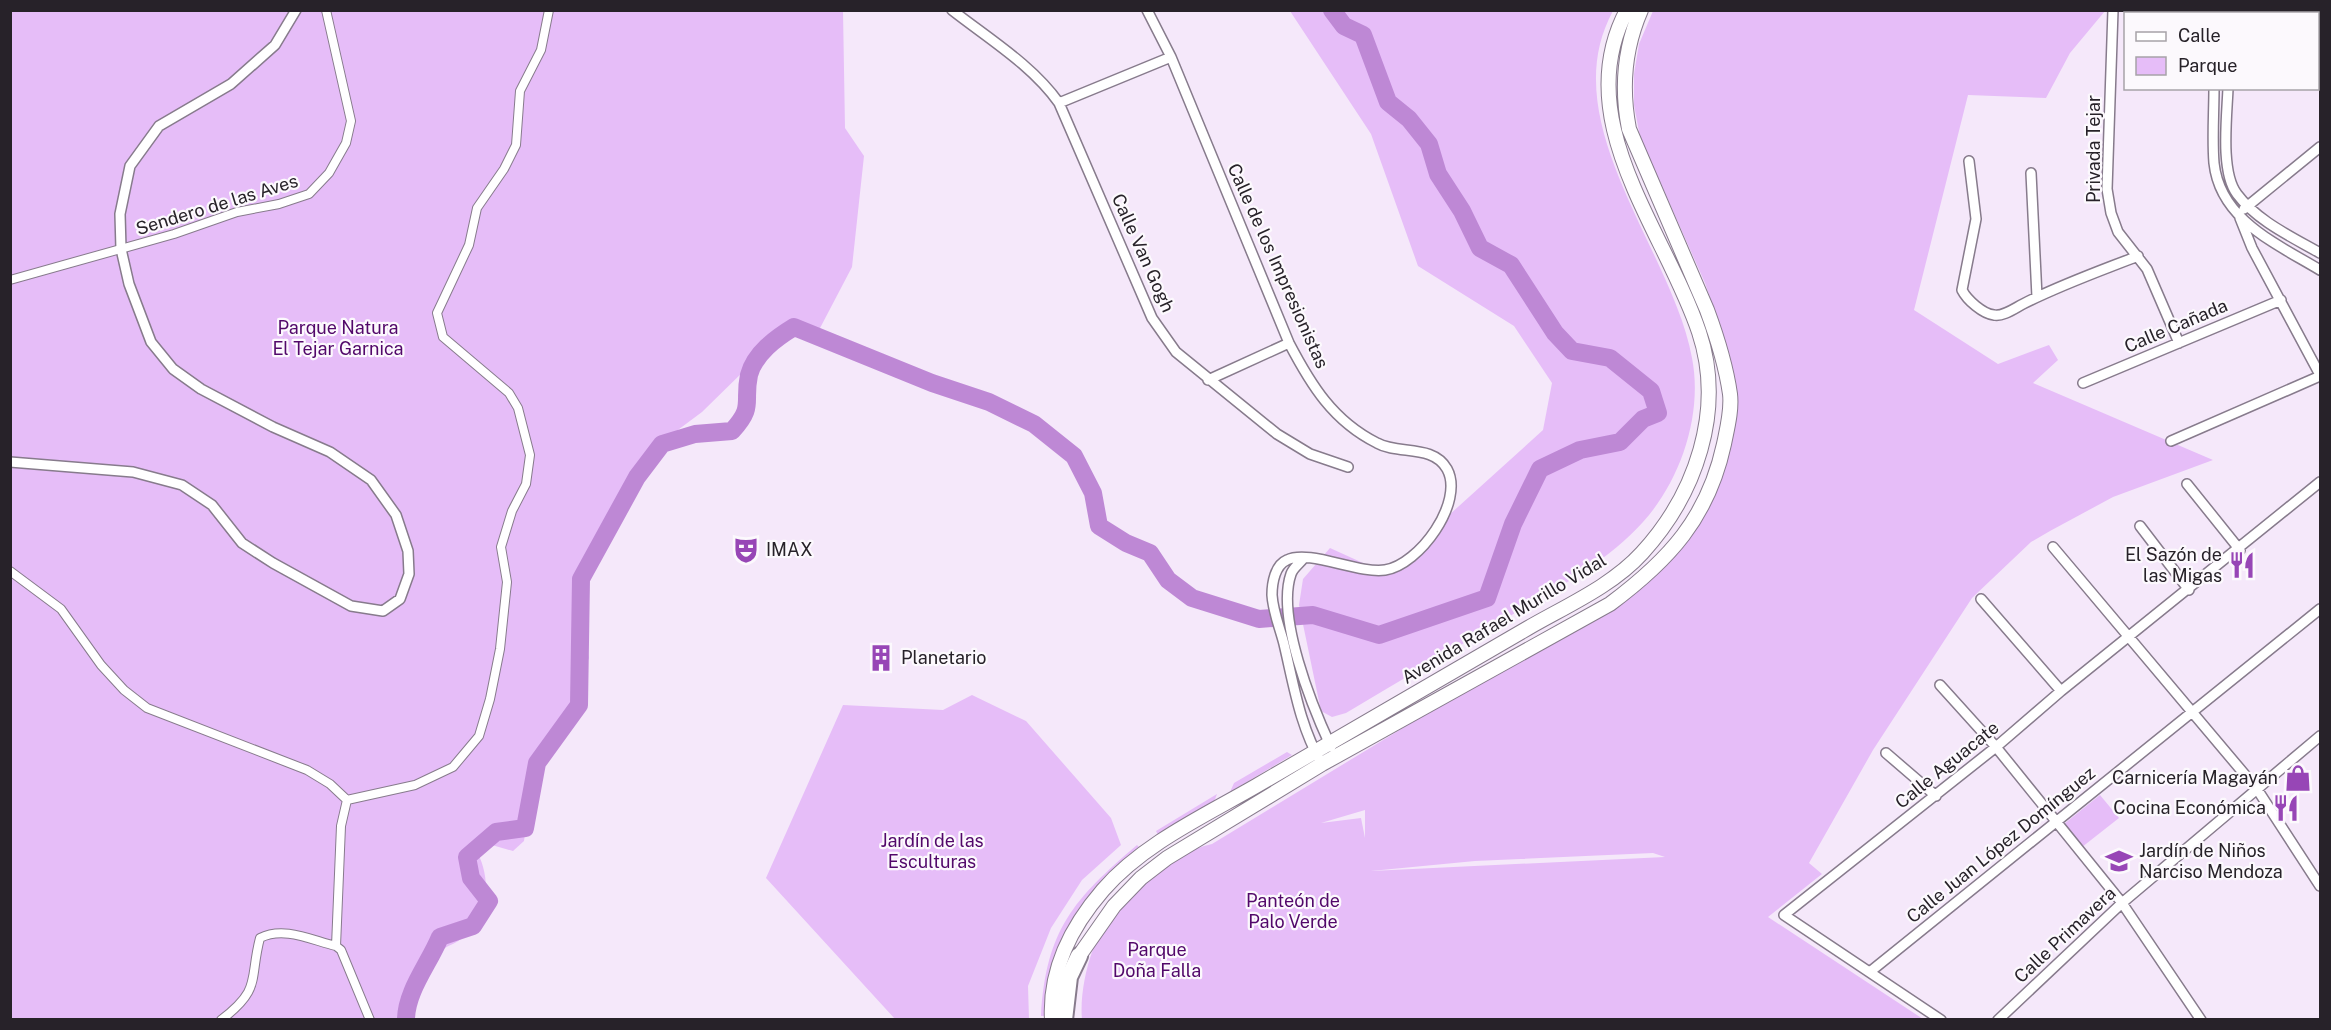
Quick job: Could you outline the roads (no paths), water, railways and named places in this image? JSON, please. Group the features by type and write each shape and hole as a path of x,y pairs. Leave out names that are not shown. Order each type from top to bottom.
{"highway":[{"path":"1074,1020 1079,956"},
{"path":"1064,1020 1069,977 1079,956"}],"main road":[{"name":"Avenida Rafael Murillo Vidal","path":"1052,1020 1051,1002 1060,956 1077,922 1105,888 1129,865 1160,843 1329,743 1596,590 1640,556 1668,521 1697,463 1710,394 1699,333 1622,159 1614,134 1609,107 1608,76 1612,51 1627,10"},
{"name":"Avenida Rafael Murillo Vidal","path":"1079,956 1114,906 1155,867 1188,844 1322,764 1610,604 1650,574 1680,540 1703,504 1719,468 1727,429 1730,396 1717,337 1637,151 1624,103 1628,51 1641,10"}],"street":[{"path":"10,462 133,472 182,485 212,505 242,543 351,606 383,611 400,599 409,574 408,551 396,515 371,480 330,452 242,411 201,389 173,369 151,342 129,284 121,249 120,214 130,166 159,126 231,84 275,45 296,10"},
{"name":"Sendero de las Aves","path":"10,280 121,249 237,212 279,204 309,194 330,173 346,143 351,121 326,10"},
{"path":"348,800 415,785 453,767 479,736 490,699 500,649 507,582 501,547 512,511 526,484 530,455 518,408 508,393 443,337 437,313 469,245 477,208 504,170 516,145 520,91 541,50 549,10"},
{"name":"Calle Van Gogh","path":"952,10 1025,66 1048,87 1059,103 1152,318 1176,352 1277,434 1310,454 1348,467"},
{"name":"Calle de los Impresionistas","path":"1147,10 1171,57 1289,343 1312,386 1337,417 1379,445 1432,455 1446,468 1452,487 1441,522 1425,544 1406,562 1387,570 1365,570 1321,559 1303,559"},
{"name":"Privada Tejar","path":"2114,10 2107,189 2110,213 2118,232 2147,269 2178,343"},
{"path":"1059,103 1171,57"},
{"path":"2214,90 2214,162 2218,183 2228,205 2263,236 2320,270"},
{"path":"2228,90 2227,161 2236,193 2273,226 2320,253"},
{"path":"2239,216 2248,205 2320,147"},
{"path":"1969,161 1976,219 1962,290 1966,297 1996,316 2138,256"},
{"path":"2031,174 2037,297"},
{"path":"2171,441 2320,375 2282,300 2252,248 2239,216"},
{"name":"Calle Cañada","path":"2083,383 2282,300"},
{"path":"1208,380 1289,343"},
{"name":"Calle Aguacate","path":"1871,971 1784,915 1936,796 2061,691 2240,550 2320,482"},
{"path":"2187,484 2240,550"},
{"path":"2140,526 2189,590"},
{"path":"2053,547 2257,789 2320,886"},
{"path":"1303,559 1288,559 1278,567 1272,594 1305,730 1322,764"},
{"path":"1303,559 1292,572 1287,606 1310,700 1335,757"},
{"path":"10,571 61,609 100,665 124,690 147,708 307,770 330,784 348,800"},
{"path":"1981,599 2061,691"},
{"name":"Calle Juan López Domínguez","path":"1871,971 2320,609"},
{"path":"1940,685 1996,747 2122,903 2201,1020"},
{"path":"1298,704 1310,700"},
{"name":"Calle Primavera","path":"1998,1020 2122,903 2320,736"},
{"path":"1886,753 1936,796"},
{"path":"336,946 341,826 348,800"},
{"path":"222,1020 237,1008 251,989 260,938 271,932 284,932 336,946 342,950 370,1020"},
{"path":"1871,971 1941,1020"}],"waterway":[{"path":"406,1020 414,988 440,937 473,926 489,901 471,878 467,857 496,832 525,828 537,763 579,705 581,579 637,477 662,444 695,434 732,431 744,416 747,404 747,384 756,360 773,341 794,327 932,383 989,402 1034,424 1074,456 1093,493 1099,526 1126,543 1150,553 1168,580 1192,598 1259,619 1313,615 1379,635 1487,598 1513,524 1540,469 1580,450 1620,442 1643,419 1658,413 1651,391 1610,358 1572,351 1555,333 1511,265 1480,248 1462,211 1438,174 1429,144 1409,119 1388,102 1363,35 1344,26 1332,10"}],"place":[{"name":"IMAX","path":"746,550"},
{"name":"El Sazón de las Migas","path":"2242,565"},
{"name":"Planetario","path":"881,658"},
{"name":"Carnicería Magayán","path":"2298,778"},
{"name":"Cocina Económica","path":"2286,808"},
{"name":"Jardín de Niños Narciso Mendoza","path":"2119,861"}],"park label":[{"name":"Parque Natura El Tejar Garnica","path":"338,338"},
{"name":"Jardín de las Esculturas","path":"932,851"},
{"name":"Panteón de Palo Verde","path":"1293,911"},
{"name":"Parque Doña Falla","path":"1157,960"}]}
